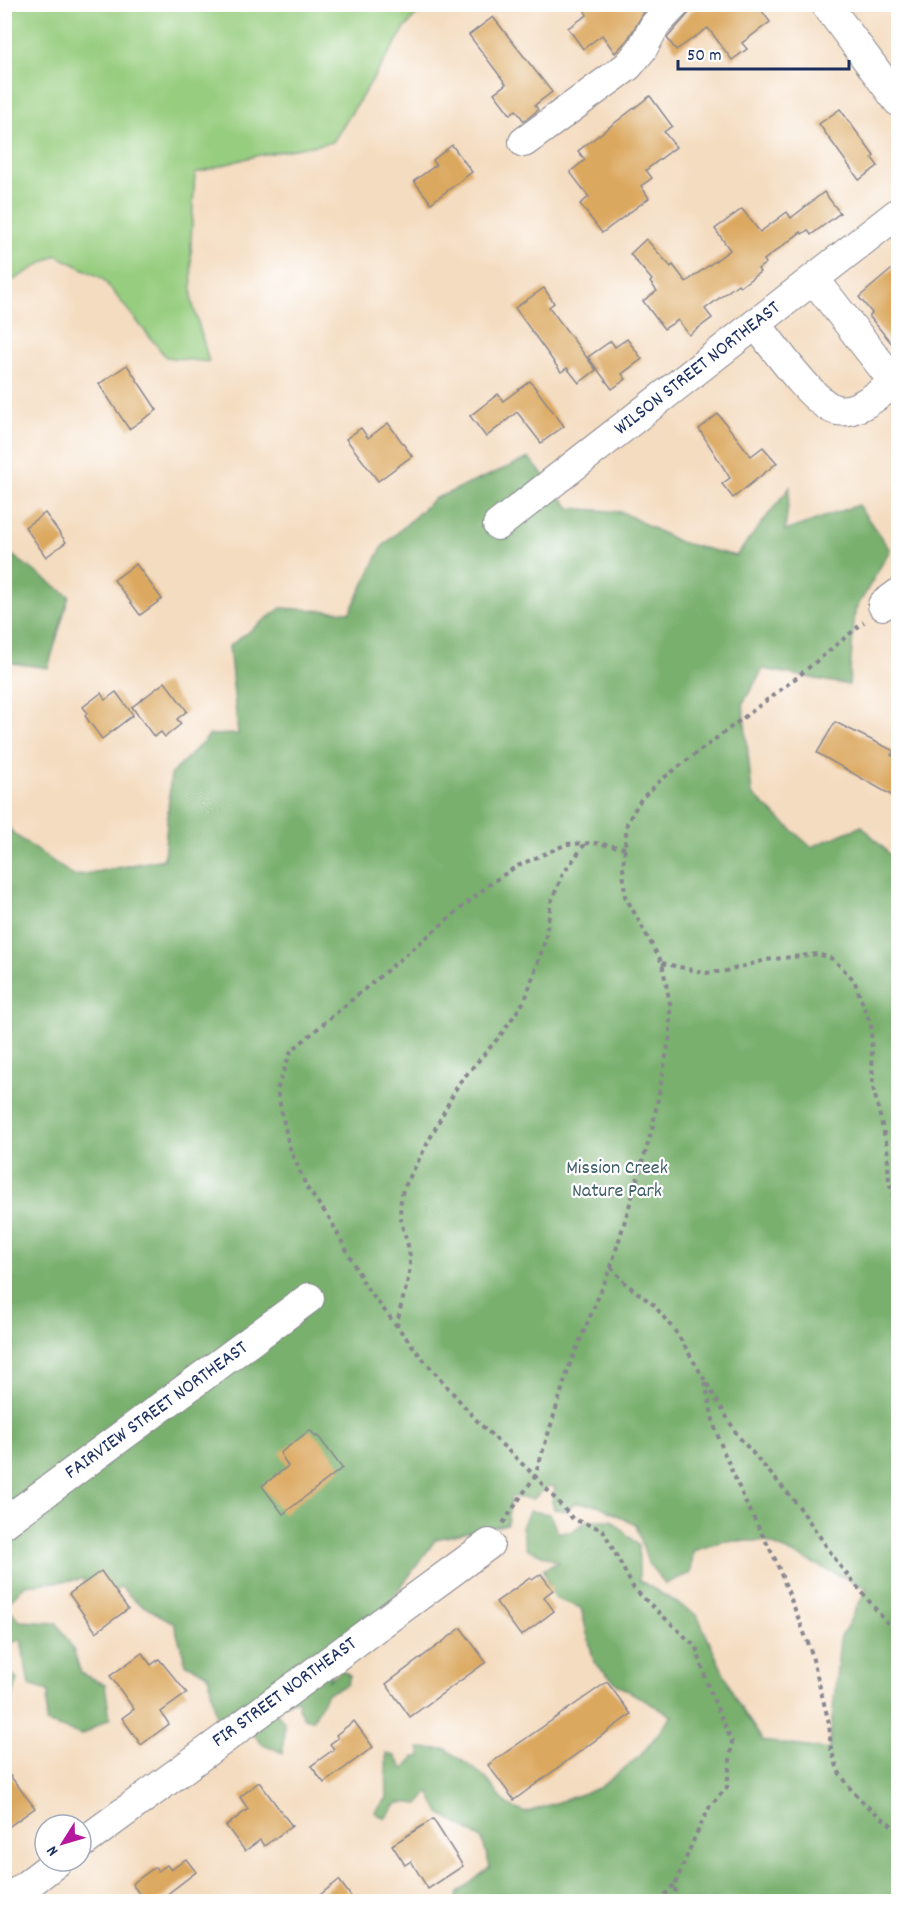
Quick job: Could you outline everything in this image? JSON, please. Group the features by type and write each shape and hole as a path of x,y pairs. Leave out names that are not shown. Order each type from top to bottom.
{"street":[{"path":"525,142 628,66 642,49 655,25 675,4"},
{"path":"826,4 898,101"},
{"name":"WILSON STREET NORTHEAST","path":"498,525 898,213"},
{"path":"756,324 821,403 839,411 859,406 897,383 814,279"},
{"name":"FAIRVIEW STREET NORTHEAST","path":"4,1523 309,1298"},
{"name":"FIR STREET NORTHEAST","path":"93,1835 489,1544"},
{"path":"5,1902 42,1873"}],"path":[{"path":"489,1544 535,1476 567,1374 611,1267 652,1130 670,1035 670,1004 662,963 625,896 627,824 647,792 686,759 796,678 891,600"},
{"path":"625,849 567,844 544,852 491,883 291,1051 277,1090 289,1146 307,1188 330,1219 366,1287 397,1328 479,1423 535,1476 573,1519 603,1530 634,1589 696,1647 709,1689 732,1742 727,1788 710,1806 676,1882 659,1902"},
{"path":"397,1328 398,1314 408,1283 410,1260 398,1210 403,1190 459,1083 500,1035 525,1000 544,941 551,902 563,874 585,844"},
{"path":"662,963 706,973 726,971 766,960 818,954 833,959 854,980 871,1026 873,1087 887,1146 889,1182 896,1206 895,1242 898,1253"},
{"path":"611,1267 626,1284 654,1305 678,1335 738,1436 798,1505 840,1566 898,1636"},
{"path":"705,1382 714,1425 723,1450 745,1501 776,1561 810,1647 829,1723 831,1750 839,1772 863,1803 898,1830"},
{"path":"675,1902 676,1882"}],"green space":[{"path":"5,4 425,5 405,28 333,142 255,156 195,173 191,240 192,301 209,362 166,357 102,278 56,255 5,285"},
{"name":"Mission Creek Nature Park","path":"529,458 570,508 622,512 679,542 736,556 790,487 785,531 858,505 890,550 855,611 849,685 763,669 743,703 752,794 811,847 862,826 898,863 898,1901 455,1901 458,1893 490,1867 482,1839 440,1813 429,1792 419,1804 398,1804 385,1819 375,1812 387,1798 386,1754 395,1756 404,1770 414,1757 421,1757 419,1748 446,1749 485,1777 507,1805 526,1813 599,1788 641,1755 672,1716 618,1685 594,1662 581,1608 554,1598 543,1570 558,1562 526,1548 522,1527 529,1511 550,1514 557,1532 571,1532 588,1520 612,1520 639,1546 639,1580 697,1615 737,1702 763,1741 829,1750 840,1639 867,1588 765,1541 725,1541 693,1551 691,1573 665,1584 648,1563 636,1525 598,1505 574,1503 567,1511 554,1509 552,1501 555,1487 549,1486 533,1499 511,1497 507,1524 436,1539 371,1628 345,1646 329,1680 342,1671 350,1676 347,1685 327,1693 313,1720 304,1718 298,1708 299,1700 273,1707 284,1722 283,1753 261,1743 253,1733 220,1736 208,1674 186,1664 174,1623 136,1602 120,1586 105,1603 82,1594 84,1579 25,1585 6,1605 20,1621 57,1623 73,1649 81,1673 105,1685 110,1718 82,1735 46,1723 48,1691 29,1685 21,1639 4,1646 4,822 14,834 74,876 164,859 171,774 210,735 238,734 229,646 281,608 350,612 382,547 434,499"},
{"path":"5,550 69,596 48,668 5,662"},
{"path":"5,1665 18,1681 5,1714"}],"building":[{"path":"581,4 643,4 646,9 628,39 615,53 602,35 583,49 568,28 587,15"},
{"path":"700,4 757,4 770,22 742,43 747,49 732,60 708,28 676,50 667,38"},
{"path":"493,17 552,92 535,105 538,110 524,121 516,110 510,114 494,93 506,84 469,35"},
{"path":"650,96 672,126 664,132 676,147 646,170 652,178 641,186 649,198 602,233 580,204 589,197 570,172 585,160 578,151"},
{"path":"840,109 874,156 872,158 878,166 859,180 819,124"},
{"path":"452,145 472,172 431,203 414,181 436,165 433,160"},
{"path":"824,192 840,213 811,235 808,230 802,234 801,232 764,260 766,263 758,269 760,272 740,287 738,284 705,309 712,318 689,335 678,320 664,329 643,301 657,291 650,282 652,280 630,254 646,239 671,267 673,265 686,282 730,250 715,229 742,209 760,232 787,212 791,218"},
{"path":"898,264 898,351 869,316 872,313 859,297"},
{"path":"544,288 554,303 549,307 596,370 579,383 567,368 561,372 515,308"},
{"path":"627,339 642,359 622,374 626,379 612,389 588,357 611,341 615,347"},
{"path":"127,365 157,410 129,429 99,384"},
{"path":"530,381 564,426 541,443 517,412 486,437 470,416 498,394 503,401"},
{"path":"718,414 751,456 763,447 777,463 733,498 722,484 730,478 699,429"},
{"path":"388,423 412,456 378,481 346,439 361,428 368,438"},
{"path":"45,513 66,542 46,557 25,527"},
{"path":"136,564 162,599 140,615 114,580"},
{"path":"165,682 187,711 177,719 181,724 165,737 161,732 154,737 132,707"},
{"path":"116,692 133,715 102,739 85,716 87,712 83,707 101,693 105,700"},
{"path":"835,722 894,751 891,755 898,759 898,799 817,753"},
{"path":"310,1430 316,1437 318,1436 342,1468 283,1514 262,1486 288,1466 280,1453"},
{"path":"101,1571 128,1609 96,1632 69,1594"},
{"path":"541,1574 553,1590 544,1597 554,1611 521,1636 496,1602 530,1578 532,1580"},
{"path":"461,1628 486,1662 410,1717 386,1684"},
{"path":"142,1653 151,1665 159,1659 187,1693 161,1712 169,1724 141,1745 122,1718 134,1709 110,1676"},
{"path":"607,1682 631,1714 514,1800 488,1765"},
{"path":"354,1721 373,1747 324,1783 311,1766 334,1749 330,1744 338,1738 336,1735"},
{"path":"4,1768 35,1808 4,1830"},
{"path":"259,1782 292,1826 264,1846 260,1840 245,1851 226,1826 248,1809 240,1797"},
{"path":"433,1819 463,1866 428,1889 411,1861 405,1865 392,1845"},
{"path":"186,1859 196,1872 157,1902 145,1902 132,1884 155,1867 158,1871 167,1865 171,1870"},
{"path":"339,1880 355,1902 311,1902"}]}
